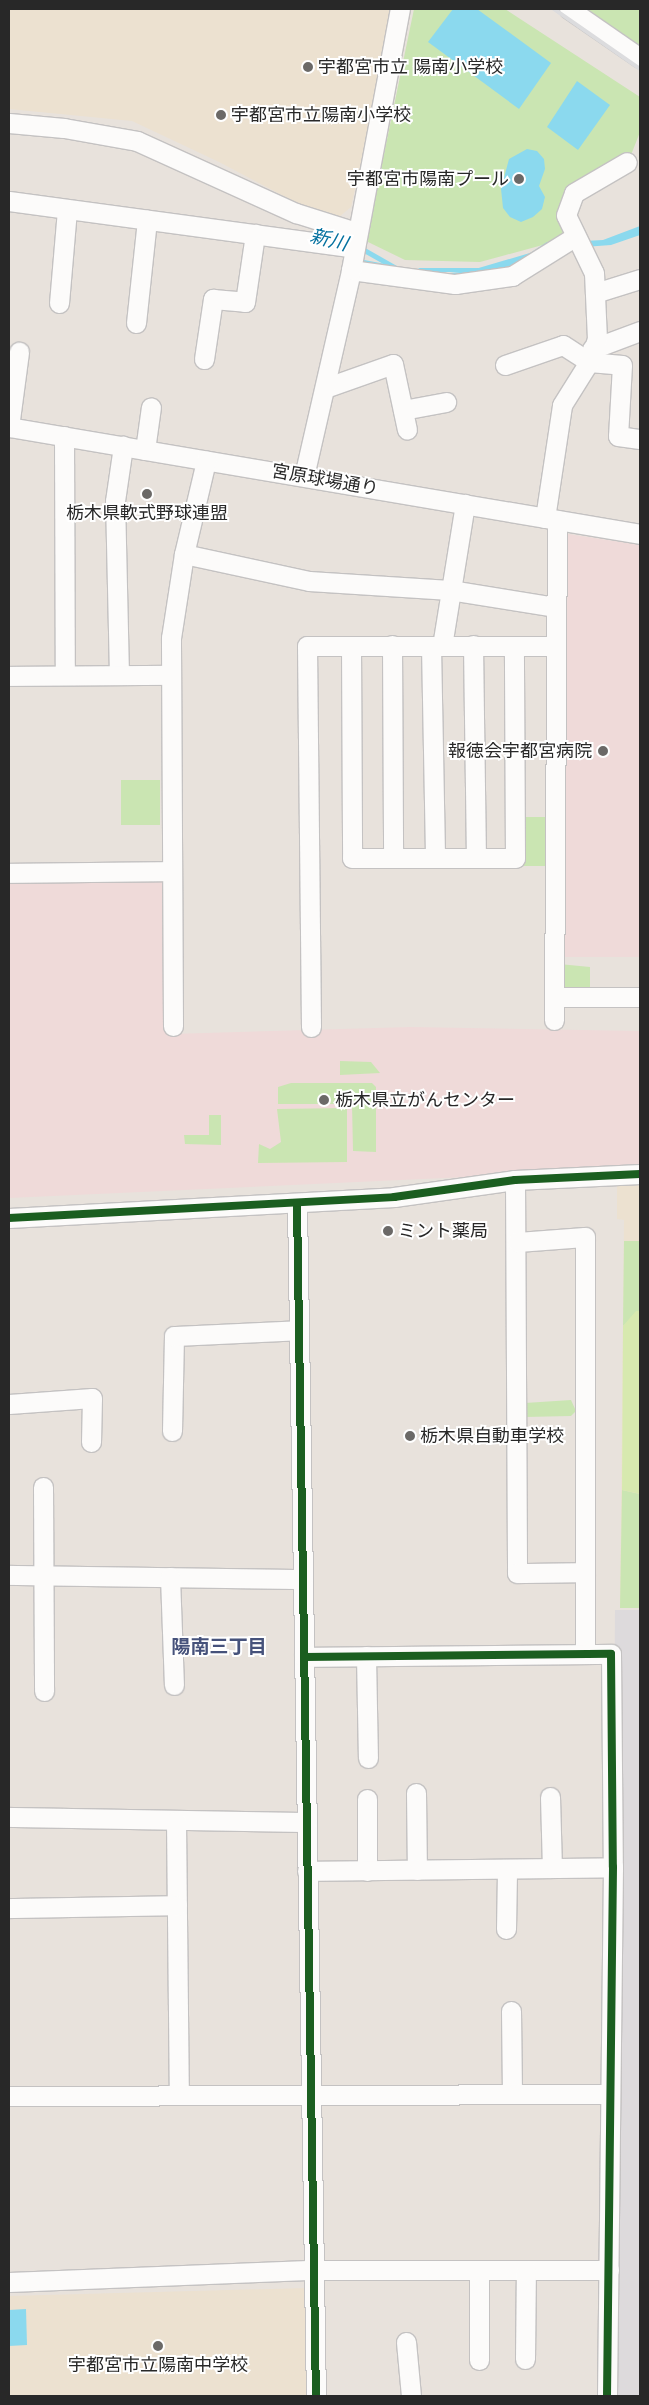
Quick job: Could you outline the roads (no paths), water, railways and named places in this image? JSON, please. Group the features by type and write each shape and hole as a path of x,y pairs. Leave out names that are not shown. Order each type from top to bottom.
{"street":[{"path":"304,476 350,270 400,9"},
{"path":"569,9 640,58"},
{"path":"9,123 64,128 137,141 356,240"},
{"path":"554,1020 555,607 551,519 562,405 591,356 597,339 594,273 566,215 574,193 627,162"},
{"path":"9,201 254,234 356,240"},
{"path":"59,303 67,209"},
{"path":"136,323 147,220"},
{"path":"204,358 213,299 245,302 254,234"},
{"path":"350,270 455,284 512,276 576,236"},
{"path":"595,293 640,279"},
{"path":"591,356 640,331"},
{"path":"505,365 563,345 622,365 618,436 640,439"},
{"path":"9,427 19,352"},
{"path":"325,388 394,364 407,430"},
{"path":"403,410 446,402"},
{"path":"145,450 151,406"},
{"name":"宮原球場通り","path":"9,427 640,534"},
{"path":"64,436 65,676"},
{"path":"119,675 114,501 123,446"},
{"path":"173,1026 170,871 170,674 175,604 184,554 206,460"},
{"path":"435,858 436,646 450,590 465,504"},
{"path":"184,554 309,581 450,590 555,607"},
{"path":"311,1027 307,646 555,646"},
{"path":"351,646 352,858 515,858 514,646"},
{"path":"392,646 392,858"},
{"path":"473,646 476,858"},
{"path":"9,676 170,674"},
{"path":"9,873 170,871"},
{"path":"554,997 640,997"},
{"path":"9,1218 297,1204 394,1197 515,1180 640,1174"},
{"path":"515,1180 517,1242 517,1573 585,1572"},
{"path":"297,1204 316,2396"},
{"path":"517,1242 585,1237 585,1654"},
{"path":"172,1431 174,1336 299,1330"},
{"path":"9,1404 92,1398 91,1442"},
{"path":"43,1487 44,1691"},
{"path":"9,1575 303,1579"},
{"path":"170,1577 174,1685"},
{"path":"304,1657 611,1654 613,1868 607,2396"},
{"path":"366,1656 368,1758"},
{"path":"416,1793 417,1870"},
{"path":"550,1797 552,1868"},
{"path":"367,1799 367,1871"},
{"path":"9,1817 307,1822"},
{"path":"176,1821 179,2095"},
{"path":"307,1871 613,1868"},
{"path":"506,1929 507,1869"},
{"path":"9,1908 177,1905"},
{"path":"511,2011 512,2094"},
{"path":"9,2096 610,2094"},
{"path":"9,2282 314,2270 608,2270"},
{"path":"479,2270 479,2360"},
{"path":"525,2359 526,2270"},
{"path":"406,2342 411,2396"}],"water":[{"path":"453,9 477,9 551,63 519,109 428,42"},
{"path":"577,81 610,105 578,150 547,127"},
{"path":"527,149 537,151 544,159 545,169 539,186 545,197 542,209 533,217 521,222 510,217 503,208 501,189 509,159"},
{"path":"640,226 640,235 611,245 584,247 584,241 603,240"},
{"path":"547,242 553,242 524,264 460,278 364,265 364,260 439,274 481,270 518,261"},
{"path":"26,2309 27,2345 9,2346 9,2310"}],"waterway":[{"name":"新川","path":"359,247 398,269"},
{"name":"新川","path":"420,270 479,270 530,255"}],"railway":[{"path":"554,9 640,69"}],"place":[{"name":"宇都宮市立 陽南小学校","path":"308,67"},
{"name":"宇都宮市立陽南小学校","path":"221,115"},
{"name":"宇都宮市陽南プール","path":"519,179"},
{"name":"栃木県軟式野球連盟","path":"147,494"},
{"name":"報徳会宇都宮病院","path":"603,751"},
{"name":"栃木県立がんセンター","path":"324,1100"},
{"name":"ミント薬局","path":"388,1231"},
{"name":"栃木県自動車学校","path":"410,1436"},
{"name":"宇都宮市立陽南中学校","path":"158,2346"}],"district":[{"name":"陽南三丁目","path":"219,1647"}]}
